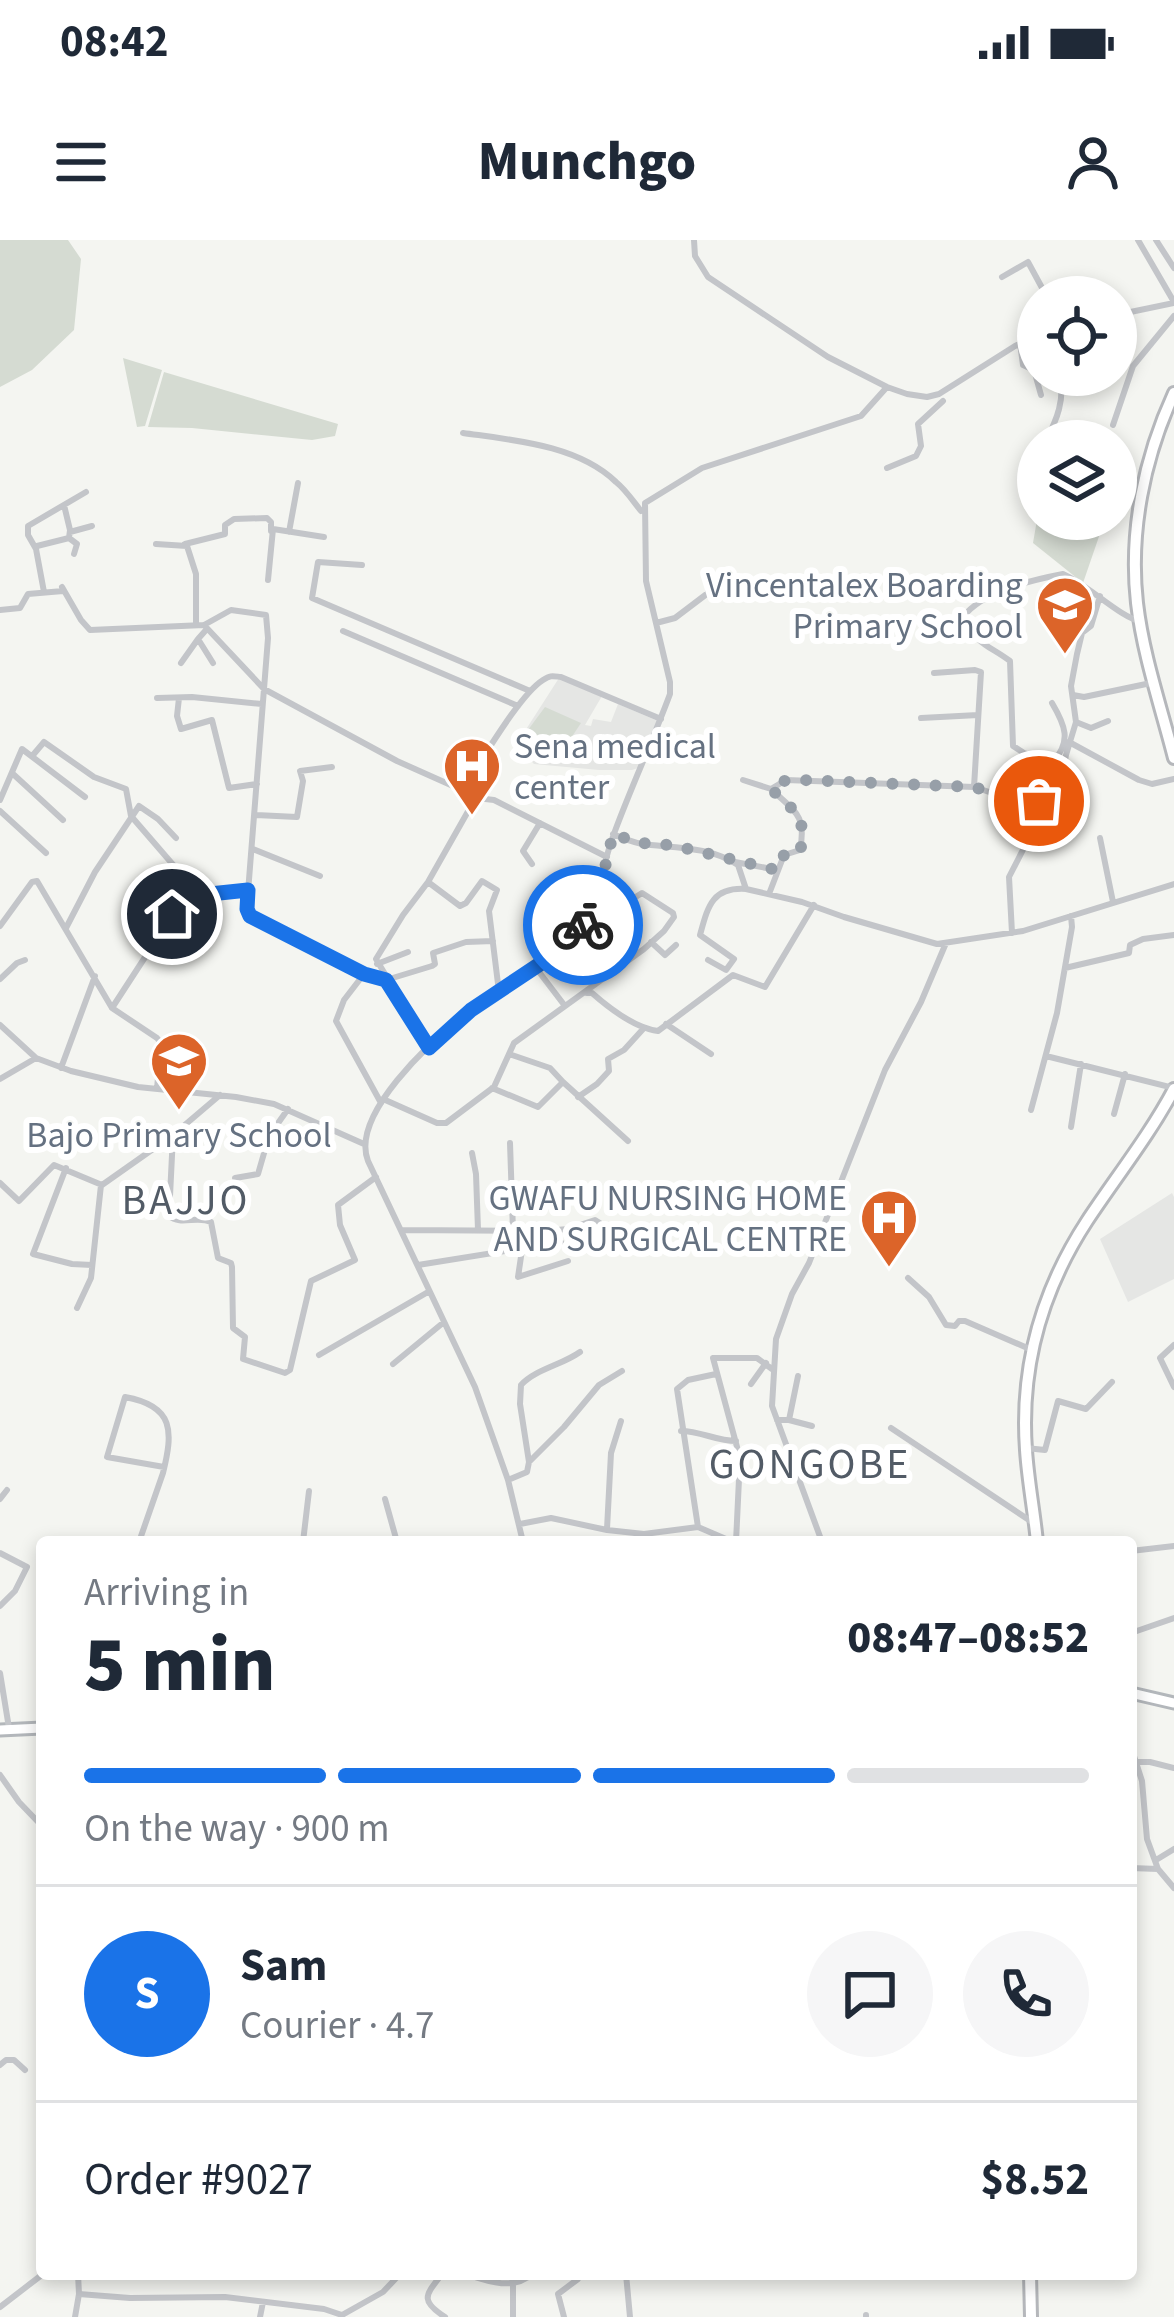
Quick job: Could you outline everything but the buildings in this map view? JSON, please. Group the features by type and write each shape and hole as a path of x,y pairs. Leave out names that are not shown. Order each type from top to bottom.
{"highway":[{"path":"1174,393 1148,462 1135,556 1140,622 1174,758"},
{"path":"1036,1536 1025,1409 1032,1350 1046,1302 1088,1220 1174,1089"},
{"path":"1030,2280 1031,2317"}],"main road":[{"path":"1137,1694 1174,1703"},
{"path":"5,1729 36,1728"}],"street":[{"path":"694,240 699,263 717,284 828,357 886,387 917,396 939,394 1017,345"},
{"path":"1137,310 1174,302 1138,240"},
{"path":"1156,240 1174,268"},
{"path":"1002,278 1028,262 1036,276"},
{"path":"1115,420 1133,366 1174,316"},
{"path":"522,1536 508,1480 475,1387 364,1152 367,1130 382,1101 462,1017 536,968 579,931 599,892 613,834 671,688 646,581 647,500 719,461 861,416 886,387"},
{"path":"887,468 916,457 921,446 918,424 943,401"},
{"path":"463,433 531,443 577,458 616,482 644,514"},
{"path":"289,532 298,483"},
{"path":"44,592 28,526 86,492"},
{"path":"64,505 69,535 76,541 74,554"},
{"path":"156,544 185,544 225,534 225,525 234,519 268,518 268,580"},
{"path":"36,550 92,526"},
{"path":"271,531 324,537"},
{"path":"181,663 202,627 196,574 185,544"},
{"path":"362,565 317,562 312,598 530,691"},
{"path":"656,623 680,615 708,593 709,572"},
{"path":"1052,703 1066,728 1053,762 1013,746 1010,661 988,650 964,614 998,593 1058,574 1068,575 1140,622"},
{"path":"0,610 17,609 28,594 62,589 90,630 202,627 231,610 266,615 250,916 364,974 386,980 432,966 433,953 466,942 493,941"},
{"path":"1012,933 1009,877 1027,842 1032,806 1060,794 1076,722 1072,677 1081,637 1091,626 1100,596"},
{"path":"202,627 264,689 468,797 494,800 607,857"},
{"path":"343,631 518,706"},
{"path":"197,639 213,663"},
{"path":"934,673 981,672 974,787"},
{"path":"462,790 518,706 544,679 561,676 661,719"},
{"path":"1073,695 1084,697 1154,682"},
{"path":"157,698 262,704"},
{"path":"179,698 180,728 212,720 229,788 256,784"},
{"path":"920,718 978,715"},
{"path":"1076,722 1093,728 1108,722"},
{"path":"33,755 44,742 94,777 125,789 131,816 194,889 210,894 248,890"},
{"path":"1070,742 1139,780 1152,784 1174,779"},
{"path":"0,800 22,749 85,797"},
{"path":"256,815 297,817 301,770 332,767"},
{"path":"12,772 63,820"},
{"path":"742,780 771,789 794,806 803,832 800,852 784,855 769,894"},
{"path":"771,789 782,781 803,780 974,787 1032,806"},
{"path":"429,1048 377,964 378,953 428,882 475,799"},
{"path":"66,928 95,872 140,806 176,838"},
{"path":"0,811 46,854"},
{"path":"532,864 523,851 540,824"},
{"path":"613,834 777,870"},
{"path":"1100,838 1113,902"},
{"path":"253,849 320,876"},
{"path":"735,862 746,890"},
{"path":"0,926 35,880 112,1008 161,1043 157,1089"},
{"path":"428,882 460,906 482,881 497,890 489,911 499,992"},
{"path":"708,960 725,970 734,958 700,934 713,900 728,890 814,905 931,944 1012,933 1174,884"},
{"path":"112,1008 182,894 194,889"},
{"path":"364,974 344,1000 336,1021 382,1101 443,1124 493,1088 514,1042 651,941 674,916 642,893 623,904 599,892"},
{"path":"584,993 592,993 655,1032 733,975 765,987 814,905"},
{"path":"1031,1110 1065,968 1071,916"},
{"path":"1065,968 1129,953 1131,944 1143,939 1174,935"},
{"path":"651,941 665,955 676,945"},
{"path":"820,1536 771,1399 776,1339 885,1070 946,943"},
{"path":"377,964 408,952"},
{"path":"0,979 25,960"},
{"path":"536,968 565,1006"},
{"path":"61,1068 95,976"},
{"path":"666,1024 711,1054"},
{"path":"0,1025 36,1058 61,1068 157,1089 256,1100 288,1109 364,1144"},
{"path":"578,1097 597,1084 609,1071 608,1060 644,1028"},
{"path":"508,1054 550,1068 628,1142"},
{"path":"1046,1056 1174,1089"},
{"path":"0,1079 36,1058"},
{"path":"1071,1127 1081,1064"},
{"path":"1114,1114 1125,1074"},
{"path":"493,1088 538,1107 562,1082"},
{"path":"77,1308 88,1289 101,1185 220,1095"},
{"path":"236,1178 258,1174 269,1136 288,1109"},
{"path":"173,1135 169,1216 205,1219 213,1225 218,1258 232,1267 233,1328 245,1337 242,1358 285,1373 290,1370 311,1281 355,1261 340,1225 338,1205 376,1177"},
{"path":"511,1143 513,1231"},
{"path":"472,1153 478,1230"},
{"path":"0,1184 21,1200 55,1165 101,1185"},
{"path":"66,1168 33,1254 92,1265"},
{"path":"0,1206 12,1197"},
{"path":"402,1230 560,1231 595,1220 620,1236"},
{"path":"418,1265 561,1243"},
{"path":"523,1249 518,1276 568,1261"},
{"path":"908,1278 928,1297 946,1325 965,1321 1032,1350"},
{"path":"319,1355 428,1292"},
{"path":"393,1364 443,1322"},
{"path":"1174,1345 1160,1358 1174,1387"},
{"path":"508,1480 526,1473 529,1462 521,1385 580,1352"},
{"path":"734,1536 740,1458 715,1356 757,1358 774,1371"},
{"path":"751,1384 766,1363"},
{"path":"529,1462 599,1385 622,1371"},
{"path":"698,1527 677,1387 716,1374"},
{"path":"789,1420 798,1376"},
{"path":"1026,1448 1045,1450 1058,1401 1086,1409 1112,1382"},
{"path":"141,1536 164,1467 170,1434 166,1418 155,1408 125,1397 107,1457 164,1467"},
{"path":"777,1420 812,1426"},
{"path":"607,1530 611,1453 621,1421"},
{"path":"891,1428 1035,1524"},
{"path":"681,1431 736,1441"},
{"path":"0,1499 7,1490"},
{"path":"303,1536 309,1492"},
{"path":"385,1499 395,1536"},
{"path":"519,1525 550,1518 644,1534 698,1527 711,1536"},
{"path":"1137,1550 1174,1546"},
{"path":"0,1553 27,1568 15,1592 0,1606"},
{"path":"1137,1631 1174,1618"},
{"path":"0,1672 5,1729"},
{"path":"1174,1768 1137,1762 1148,1838 1157,1865 1174,1888"},
{"path":"0,1775 36,1820"},
{"path":"1137,1867 1157,1865 1174,1850"},
{"path":"0,2065 14,2060 25,2069"},
{"path":"0,2307 36,2279"},
{"path":"75,2317 78,2280"},
{"path":"79,2294 199,2296 346,2315 394,2280"},
{"path":"438,2280 426,2300 445,2317"},
{"path":"494,2280 513,2284 525,2280"},
{"path":"564,2317 558,2294 577,2280"},
{"path":"627,2280 630,2317"},
{"path":"513,2284 513,2317"},
{"path":"260,2317 263,2302"}],"shaded area":[{"path":"0,240 68,240 81,259 74,330 32,370 0,387"},
{"path":"123,358 162,370 145,426 137,427"},
{"path":"164,372 338,424 335,436 312,440 148,427"},
{"path":"1034,540 1098,540 1083,583"},
{"path":"559,678 602,696 585,725 591,726 593,719 611,722 618,704 658,721 638,768 534,764 516,745"},
{"path":"545,707 581,723 560,751 522,738"},
{"path":"1172,1193 1174,1279 1128,1302 1100,1239"}],"way so far":[{"path":"583,925 599,892 613,834 777,870 784,855 800,852 803,832 794,806 771,789 782,781 974,787 1032,806 1039,801"}],"place":[{"name":"Vincentalex Boarding Primary School","path":"1065,656"},
{"name":"Sena medical center","path":"472,817"},
{"name":"Bajo Primary School","path":"179,1112"},
{"name":"GWAFU NURSING HOME AND SURGICAL CENTRE","path":"889,1269"}],"district":[{"name":"BAJJO","path":"186,1199"},
{"name":"GONGOBE","path":"810,1463"}],"route":[{"path":"172,914 184,892 248,890 250,916 364,974 386,980 429,1048 471,1010 558,952 583,925"}]}
